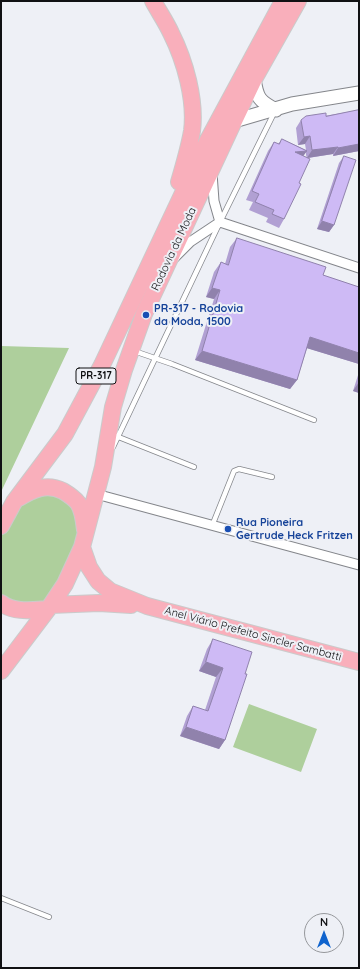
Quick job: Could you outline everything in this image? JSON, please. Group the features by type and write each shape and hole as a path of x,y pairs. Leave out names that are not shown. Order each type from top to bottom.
{"highway":[{"name":"Rodovia da Moda","path":"14,502 65,434 102,365 208,140 283,1"},
{"name":"Rodovia da Moda","path":"84,541 103,467 113,435 113,407 124,370 144,314 254,80 298,1"},
{"path":"156,7 171,33 185,67 191,96 192,130 186,160 160,241"},
{"name":"Anel Viário Prefeito Sincler Sambatti","path":"14,502 30,491 44,487 56,488 69,494 78,503 84,520 84,541 89,567 98,581 110,591 147,606 359,662"},
{"name":"PR-317","path":"1,526 14,502"},
{"name":"PR-317","path":"1,671 50,607 65,584 84,541"},
{"name":"Anel Viário Prefeito Sincler Sambatti","path":"1,603 9,608 18,610 99,603 147,606"}],"street":[{"path":"147,1 156,7"},
{"path":"254,80 256,93 259,100 276,110"},
{"path":"234,121 276,110 292,104 359,93"},
{"path":"212,168 214,202 220,222"},
{"path":"165,268 190,242 220,222"},
{"path":"220,222 359,268"},
{"path":"96,494 359,565"}],"lane":[{"path":"194,467 113,435 155,358 220,222 276,110"},
{"path":"131,350 314,420"},
{"path":"212,526 234,471 239,469 272,476"},
{"path":"1,898 50,917"}],"green space":[{"path":"1,346 69,348 1,492"},
{"path":"30,491 69,494 85,536 51,605 1,603 1,526"},
{"path":"249,704 317,729 301,772 233,747"}],"building":[{"path":"359,110 359,144 338,148 312,150 310,136 304,137 301,120 306,116 326,113 326,116"},
{"path":"282,139 307,151 295,152 310,159 299,183 301,184 284,219 272,214 274,210 255,202 259,194 252,191 274,142 279,144"},
{"path":"344,156 356,160 334,225 322,221"},
{"path":"237,238 326,267 323,275 359,287 359,353 310,337 297,380 202,351 220,290 212,288 221,262 228,265"},
{"path":"213,639 252,652 245,674 247,674 225,740 186,727 193,706 208,711 223,668 206,662"}],"place":[{"name":"PR-317 - Rodovia da Moda, 1500","path":"146,315"},
{"name":"Rua Pioneira Gertrude Heck Fritzen","path":"228,529"}]}
